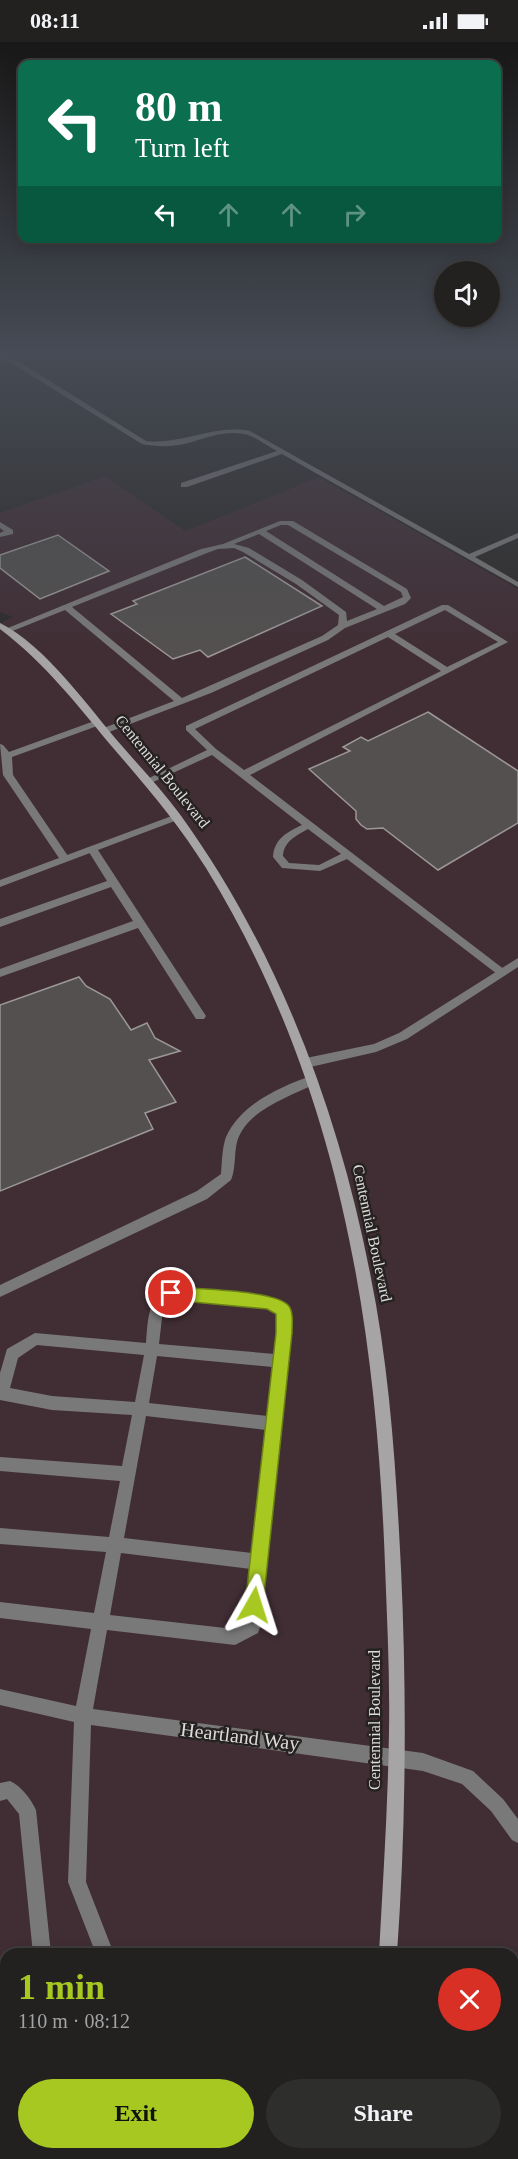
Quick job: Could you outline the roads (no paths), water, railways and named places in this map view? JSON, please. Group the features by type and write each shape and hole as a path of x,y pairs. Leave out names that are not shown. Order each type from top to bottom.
{"street":[{"path":"184,485 282,452 518,585"},
{"path":"4,628 67,607 280,523 290,523 404,591 407,598 384,610 342,626 325,638 291,655 181,702 7,756"},
{"path":"0,524 10,532 0,535"},
{"path":"260,531 384,610"},
{"path":"469,557 518,535"},
{"path":"220,547 236,546 246,550 299,582 343,614 342,626"},
{"path":"67,607 181,702"},
{"path":"244,774 504,642 445,607 189,728 213,751 501,973"},
{"name":"Centennial Boulevard","path":"4,628 47,665 148,781 177,817 238,914 264,965 306,1064 344,1189 363,1273 379,1379 388,1483 394,1587 397,1757 388,1948"},
{"path":"389,634 447,671"},
{"path":"0,747 7,756 8,775 65,859"},
{"path":"148,781 213,751"},
{"path":"0,884 177,817"},
{"path":"309,825 286,838 279,845 278,857 286,866 320,868 348,855"},
{"path":"92,849 200,1016"},
{"path":"0,923 114,882"},
{"path":"0,973 140,923"},
{"path":"306,1064 376,1048 403,1036 518,962"},
{"path":"0,1291 202,1195 226,1176 232,1138 247,1116 272,1100 311,1081"},
{"path":"0,1610 100,1620 235,1637 252,1627 284,1333 283,1311 270,1302 171,1293 157,1306 141,1409 100,1620 83,1716 77,1882 103,1948"},
{"path":"274,1424 141,1409 52,1403 1,1393 12,1354 35,1339 281,1360"},
{"path":"0,1464 128,1474"},
{"path":"0,1536 115,1545 259,1562"},
{"name":"Heartland Way","path":"0,1697 83,1716 423,1762 467,1777 496,1805 518,1834"},
{"path":"0,1792 10,1790 27,1810 41,1948"}]}
